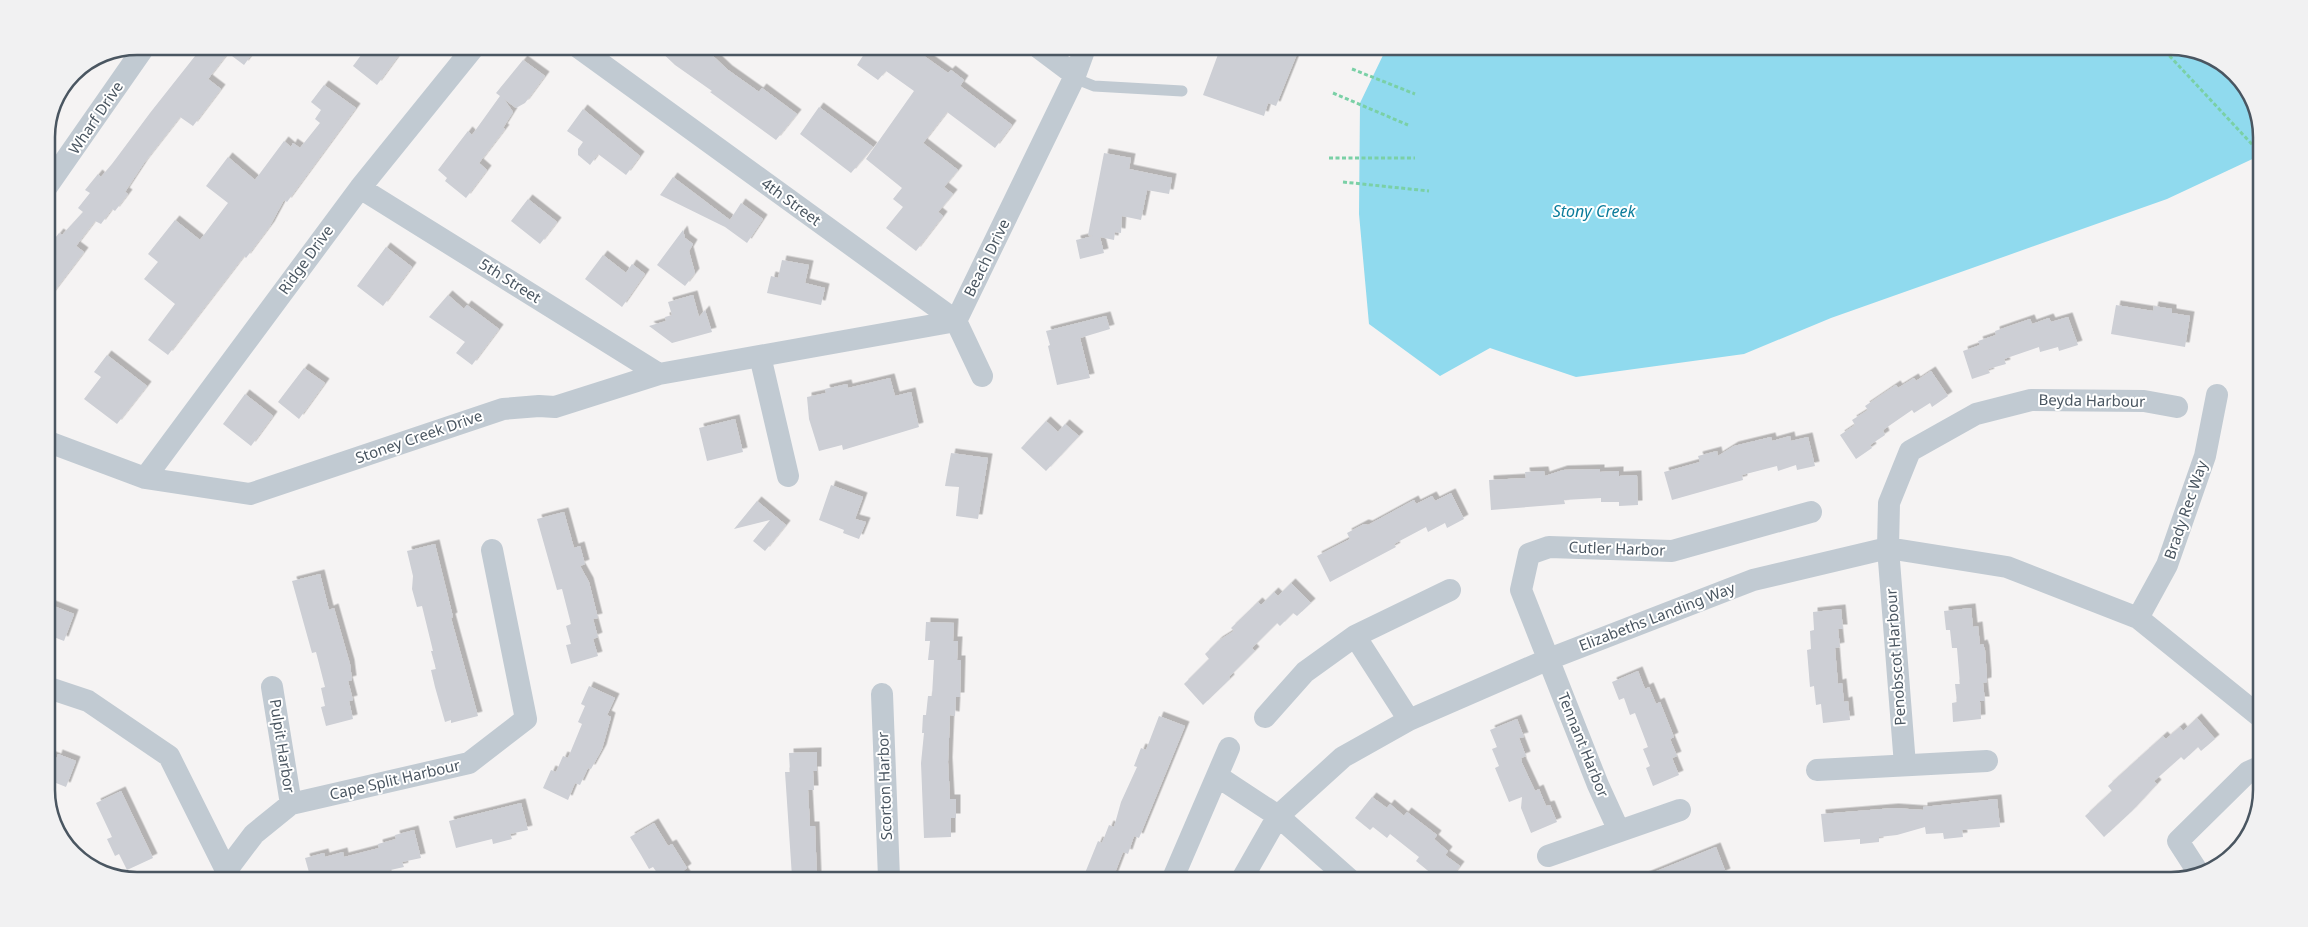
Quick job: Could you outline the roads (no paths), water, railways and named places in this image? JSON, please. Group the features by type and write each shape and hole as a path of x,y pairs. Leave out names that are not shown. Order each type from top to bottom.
{"street":[{"name":"Wharf Drive","path":"55,175 139,55"},
{"name":"Ridge Drive","path":"145,478 360,188 468,55"},
{"name":"4th Street","path":"589,55 956,321 982,376"},
{"path":"1048,55 1075,77"},
{"name":"Beach Drive","path":"956,321 1075,77 1082,55"},
{"name":"5th Street","path":"360,188 659,374"},
{"name":"Stoney Creek Drive","path":"55,444 145,478 250,494 503,409 539,406 555,407 659,374 956,321"},
{"path":"760,356 788,476"},
{"name":"Brady Rec Way","path":"2138,618 2167,565 2205,456 2217,395"},
{"name":"Beyda Harbour","path":"1888,548 1889,504 1910,451 1976,414 2032,400 2144,401 2177,407"},
{"name":"Cutler Harbor","path":"1548,659 1520,590 1530,554 1549,547 1672,551 1811,512"},
{"name":"Elizabeths Landing Way","path":"1245,872 1278,816 1343,757 1409,720 1548,659 1753,580 1888,548 2007,566 2138,618 2253,711"},
{"name":"Penobscot Harbour","path":"1888,548 1905,765"},
{"name":"Cape Split Harbour","path":"225,872 254,834 291,804 469,763 526,719 492,550"},
{"path":"1265,718 1305,672 1355,636 1450,590"},
{"path":"1355,636 1409,720"},
{"name":"Tennant Harbor","path":"1548,659 1598,785 1619,831"},
{"name":"Pulpit Harbor","path":"272,687 291,804"},
{"path":"55,689 88,701 169,756 222,872"},
{"name":"Scorton Harbor","path":"882,694 889,872"},
{"path":"1176,872 1229,748"},
{"path":"1817,770 1987,761"},
{"path":"2196,868 2178,841 2253,775"},
{"path":"1217,776 1278,816 1341,872"},
{"path":"1548,856 1680,810"}],"lane":[{"path":"1075,77 1094,86 1182,91"}],"water":[{"name":"Stony Creek","path":"1383,55 2171,55 2198,59 2221,72 2236,87 2247,105 2250,116 2253,131 2253,159 2167,199 1831,318 1744,354 1576,377 1490,348 1440,376 1369,324 1359,214 1360,103"}]}
